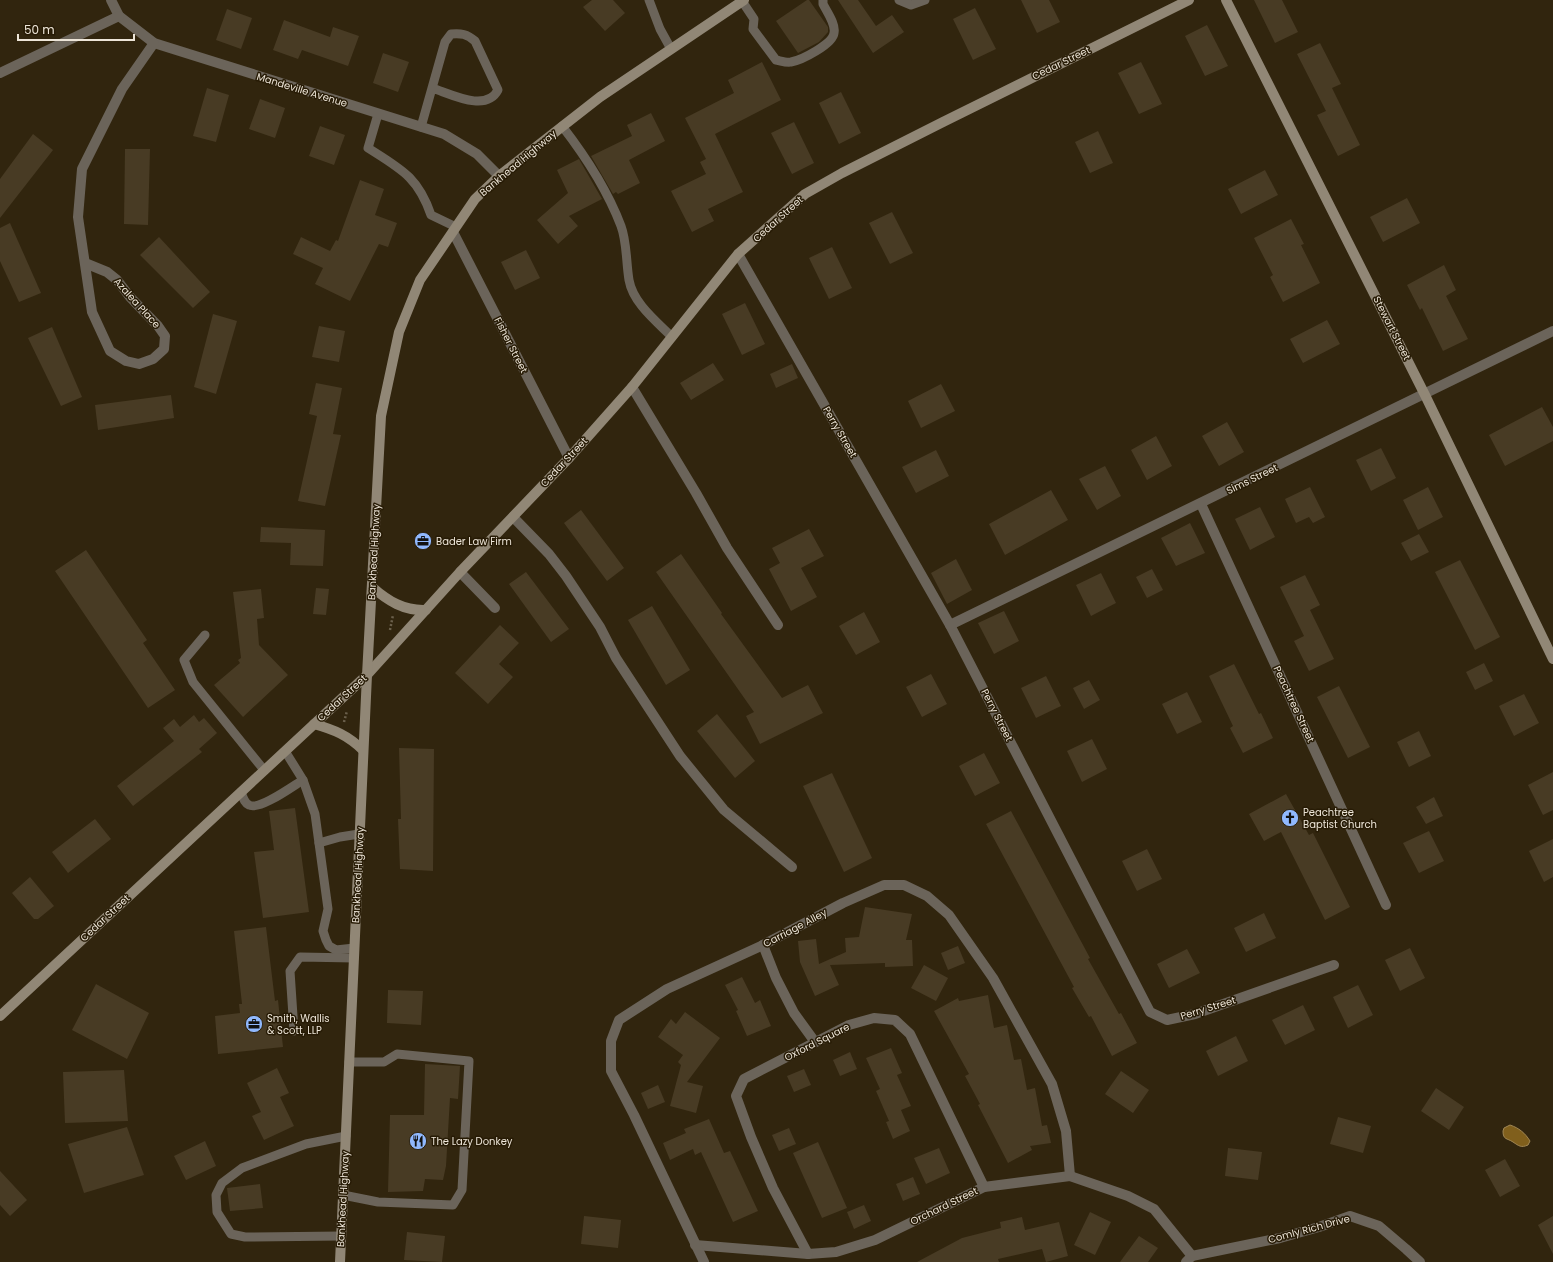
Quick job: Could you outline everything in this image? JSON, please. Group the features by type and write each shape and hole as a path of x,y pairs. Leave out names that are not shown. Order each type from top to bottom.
{"street":[{"name":"Mandeville Avenue","path":"111,0 119,16 154,43 444,134 477,154 499,176"},
{"name":"Cedar Street","path":"0,1016 367,675 460,572 569,458 632,387 738,254 805,194 842,173 1189,0"},
{"name":"Stewart Street","path":"1226,0 1425,395 1553,659"},
{"name":"Bankhead Highway","path":"340,1262 363,750 381,416 399,332 420,280 475,199 499,176 600,97 743,1"},
{"path":"0,73 119,16"},
{"name":"Azalea Place","path":"85,263 107,272 117,280 158,326 165,336 164,349 153,359 139,364 126,361 110,351 92,312 78,216 82,169 122,89 154,43"},
{"name":"Fisher Street","path":"454,229 569,458"},
{"name":"Perry Street","path":"738,254 950,625 1150,1012 1167,1020 1195,1014 1334,965"},
{"name":"Sims Street","path":"950,625 1553,332"},
{"path":"632,387 696,493 727,548 778,625"},
{"name":"Peachtree Street","path":"1201,504 1386,905"},
{"path":"513,517 549,554 566,576 600,627 620,664 680,756 724,810 792,867"},
{"path":"460,572 495,608"},
{"path":"372,587 382,596 406,608 426,610"},
{"path":"314,724 332,729 350,738 363,750"},
{"name":"Carriage Alley","path":"704,1262 634,1115 611,1071 611,1041 619,1020 667,989 763,945 843,903 884,885 904,885 927,896 949,915 993,978 1052,1084 1066,1131 1070,1176"},
{"path":"763,945 776,978 794,1012 815,1042"},
{"name":"Oxford Square","path":"808,1254 773,1188 751,1138 736,1096 744,1079 849,1025 874,1018 895,1020 910,1034 984,1187"},
{"name":"Orchard Street","path":"695,1245 808,1254 836,1252 875,1240 984,1187 1070,1176 1128,1196 1154,1209 1189,1259"},
{"name":"Comly Rich Drive","path":"1189,1259 1280,1238 1350,1216 1379,1226 1420,1262"}],"lane":[{"path":"649,0 660,29 671,49"},
{"path":"743,1 754,19 753,29 776,60 790,62 808,56 830,41 834,36 835,28 823,4 823,0"},
{"path":"899,0 911,5 925,0"},
{"path":"421,127 432,88 445,42 451,34 459,33 469,35 475,40 498,90 495,96 488,101 477,102 432,88"},
{"path":"378,114 368,148 406,174 416,184 425,198 431,215 454,229"},
{"path":"562,126 581,150 597,176 621,226 629,282 640,306 672,337"},
{"path":"205,635 184,660 193,682 264,770"},
{"path":"285,751 303,780 315,814 328,909 323,931 326,940 329,946 336,950 354,953"},
{"path":"241,792 245,802 250,806 256,806 265,803 303,780"},
{"path":"319,843 340,836 360,834"},
{"path":"294,1031 290,971 300,957 354,953"},
{"path":"343,1195 378,1202 453,1205 462,1190 469,1061 397,1054 384,1062 349,1062"},
{"path":"341,1236 245,1237 231,1234 216,1212 216,1195 222,1183 242,1168 306,1144 346,1136"}],"path":[{"path":"388,638 394,609"}],"shaded area":[{"path":"1510,1125 1519,1129 1526,1136 1530,1141 1528,1145 1520,1146 1505,1137 1503,1134 1504,1128"}],"building":[{"path":"592,0 613,0 625,13 605,31 583,7"},
{"path":"809,0 828,27 828,32 819,42 798,53 776,21"},
{"path":"838,0 858,0 876,26 892,15 904,32 873,53"},
{"path":"1021,0 1049,0 1060,22 1037,33"},
{"path":"1254,0 1282,0 1298,32 1275,43"},
{"path":"975,8 996,49 973,60 953,19"},
{"path":"227,9 252,18 241,49 216,40"},
{"path":"284,20 330,37 333,27 359,36 348,66 302,50 298,59 273,50"},
{"path":"1207,25 1228,66 1205,76 1185,36"},
{"path":"1320,43 1341,84 1332,88 1360,145 1338,156 1317,115 1326,111 1297,54"},
{"path":"383,53 409,62 398,92 373,83"},
{"path":"762,62 781,100 715,134 743,192 708,209 714,221 692,232 671,191 706,174 700,162 706,159 685,118 734,93 728,80"},
{"path":"1141,62 1162,104 1139,114 1118,73"},
{"path":"207,88 229,95 216,142 193,136"},
{"path":"841,92 861,133 839,144 819,103"},
{"path":"260,99 285,108 275,138 249,129"},
{"path":"651,113 665,141 629,160 640,183 618,194 616,192 613,194 591,156 632,136 627,125"},
{"path":"794,122 814,163 792,174 771,133"},
{"path":"320,126 345,135 334,165 309,156"},
{"path":"1098,131 1113,163 1090,173 1075,142"},
{"path":"33,134 53,150 0,218 0,179"},
{"path":"125,149 150,149 148,225 124,224"},
{"path":"579,159 602,199 569,216 578,226 558,244 537,220 568,193 557,170"},
{"path":"1265,170 1278,195 1241,214 1228,189"},
{"path":"360,180 384,189 375,215 397,223 388,247 379,244 350,301 315,284 323,268 293,254 301,237 330,251 336,240 338,241"},
{"path":"1407,198 1420,223 1383,242 1370,217"},
{"path":"892,212 913,253 890,264 869,223"},
{"path":"1291,219 1304,244 1301,245 1320,283 1283,302 1270,277 1273,275 1254,238"},
{"path":"10,223 41,293 19,302 0,261 0,228"},
{"path":"159,237 210,292 193,308 140,255"},
{"path":"832,247 852,288 829,299 809,258"},
{"path":"526,250 540,278 515,290 501,262"},
{"path":"1444,265 1456,290 1446,296 1468,339 1443,351 1422,308 1420,310 1407,285"},
{"path":"745,303 765,344 742,355 722,314"},
{"path":"213,314 237,321 216,394 194,387"},
{"path":"1327,320 1340,344 1303,363 1290,339"},
{"path":"319,326 345,331 339,362 312,357"},
{"path":"52,327 82,397 61,406 28,338"},
{"path":"713,363 724,380 691,400 680,383"},
{"path":"792,364 798,378 776,388 770,374"},
{"path":"316,383 342,388 333,434 341,435 325,506 298,501 317,416 309,414"},
{"path":"941,384 955,411 921,428 908,401"},
{"path":"171,395 174,418 98,430 95,405"},
{"path":"1542,407 1553,427 1553,441 1505,466 1489,435"},
{"path":"1227,422 1244,452 1219,466 1202,436"},
{"path":"1156,436 1172,466 1147,480 1131,450"},
{"path":"1381,448 1396,478 1371,491 1356,460"},
{"path":"936,450 949,476 916,493 902,467"},
{"path":"1105,466 1121,496 1097,510 1079,479"},
{"path":"1310,487 1325,517 1313,523 1309,517 1296,523 1285,499"},
{"path":"1428,487 1443,517 1418,530 1403,500"},
{"path":"1051,490 1068,520 1005,555 989,524"},
{"path":"1260,507 1275,537 1250,550 1235,519"},
{"path":"581,510 624,568 607,581 564,523"},
{"path":"1190,523 1205,553 1176,566 1161,538"},
{"path":"261,527 325,530 323,566 290,565 291,543 260,542"},
{"path":"809,529 824,556 801,568 817,597 791,611 769,569 780,563 772,548"},
{"path":"1419,534 1429,552 1411,561 1401,543"},
{"path":"86,550 147,640 143,643 175,690 148,708 55,571"},
{"path":"681,554 722,613 721,614 782,698 808,685 823,713 760,744 746,716 754,712 656,572"},
{"path":"956,559 972,590 947,604 931,573"},
{"path":"1460,560 1500,637 1475,650 1435,572"},
{"path":"1152,569 1163,590 1147,598 1136,577"},
{"path":"526,572 569,629 551,642 509,584"},
{"path":"1101,573 1116,603 1091,616 1076,585"},
{"path":"1305,575 1320,605 1310,610 1334,659 1309,671 1294,641 1304,636 1280,587"},
{"path":"316,588 329,589 326,615 313,614"},
{"path":"261,589 264,618 257,619 259,645 288,675 243,717 214,685 240,663 238,660 241,658 233,592"},
{"path":"652,606 690,670 666,685 628,620"},
{"path":"1004,611 1019,641 994,654 978,623"},
{"path":"864,612 880,642 856,655 839,626"},
{"path":"500,625 519,643 499,664 513,677 488,704 455,673"},
{"path":"1484,663 1493,681 1475,690 1466,672"},
{"path":"1234,664 1273,738 1243,753 1230,728 1233,726 1209,676"},
{"path":"931,674 947,704 922,717 906,687"},
{"path":"1046,676 1061,706 1036,718 1021,688"},
{"path":"1089,680 1100,700 1084,709 1073,688"},
{"path":"1339,686 1370,747 1348,758 1317,697"},
{"path":"1187,692 1202,722 1177,734 1162,704"},
{"path":"1524,694 1539,723 1514,736 1499,706"},
{"path":"717,714 755,761 735,778 697,731"},
{"path":"194,715 199,722 204,718 217,733 199,749 202,752 133,806 117,786 174,741 163,728 174,719 180,727"},
{"path":"1419,731 1431,756 1409,767 1397,742"},
{"path":"1092,739 1107,769 1082,782 1067,751"},
{"path":"399,748 434,749 433,871 400,869 398,819 401,819"},
{"path":"984,753 1000,783 975,796 959,766"},
{"path":"1553,772 1553,810 1543,815 1528,785"},
{"path":"832,773 872,858 844,872 803,786"},
{"path":"1286,794 1309,835 1313,833 1350,907 1325,920 1281,832 1264,841 1249,814"},
{"path":"1434,797 1443,816 1426,824 1416,807"},
{"path":"295,808 309,912 263,918 254,852 274,850 269,811"},
{"path":"1011,811 1090,958 1088,959 1119,1014 1121,1013 1137,1043 1112,1056 1091,1016 1089,1017 1072,988 1074,987 986,824"},
{"path":"95,819 111,839 68,873 52,852"},
{"path":"1429,831 1444,861 1419,873 1403,843"},
{"path":"1553,839 1553,877 1544,882 1529,851"},
{"path":"1147,849 1162,879 1137,891 1122,861"},
{"path":"30,877 54,906 38,919 34,919 12,893"},
{"path":"865,907 912,914 906,940 912,940 913,966 885,967 885,963 830,965 839,985 815,996 800,962 798,941 816,939 819,964 846,952 845,938 859,937"},
{"path":"1264,913 1276,938 1246,952 1234,928"},
{"path":"266,927 275,1001 278,1000 283,1047 218,1054 215,1016 240,1013 239,1004 242,1004 234,931"},
{"path":"958,946 965,963 948,970 941,953"},
{"path":"1410,948 1425,978 1400,991 1385,960"},
{"path":"1187,949 1200,973 1169,988 1157,964"},
{"path":"924,965 948,978 936,1001 911,988"},
{"path":"742,977 755,1003 760,1000 771,1026 747,1036 736,1011 738,1010 725,985"},
{"path":"96,984 149,1013 127,1059 72,1030"},
{"path":"1358,985 1373,1015 1348,1028 1333,997"},
{"path":"388,990 423,991 421,1025 387,1023"},
{"path":"988,995 994,1028 1007,1025 1014,1060 1021,1059 1027,1090 1035,1088 1042,1126 1047,1125 1051,1143 1030,1146 1032,1150 1008,1163 965,1076 969,1074 934,1011 958,998 959,1001"},
{"path":"1303,1005 1315,1030 1285,1045 1272,1020"},
{"path":"685,1012 720,1038 687,1082 703,1086 696,1113 670,1106 681,1065 678,1062 683,1055 658,1037 671,1019 676,1024"},
{"path":"1236,1036 1248,1061 1218,1076 1206,1051"},
{"path":"891,1048 902,1073 897,1075 911,1106 901,1110 910,1131 893,1139 886,1122 889,1121 876,1091 880,1089 866,1058"},
{"path":"850,1052 857,1069 840,1076 833,1060"},
{"name":"The Lazy Donkey","path":"425,1064 460,1066 458,1099 450,1098 446,1166 443,1180 425,1179 423,1191 388,1192 390,1115 424,1115"},
{"path":"277,1068 289,1093 280,1097 294,1126 264,1140 252,1116 261,1112 247,1083"},
{"path":"804,1069 811,1085 794,1092 787,1076"},
{"path":"124,1070 128,1121 65,1123 63,1072"},
{"path":"1121,1071 1149,1090 1133,1113 1105,1094"},
{"path":"658,1085 665,1102 648,1109 641,1093"},
{"path":"1436,1088 1464,1107 1449,1130 1421,1111"},
{"path":"1338,1117 1371,1126 1363,1153 1330,1144"},
{"path":"709,1119 724,1153 730,1151 758,1211 733,1222 701,1152 695,1155 693,1149 670,1160 663,1143 686,1133 684,1129"},
{"path":"127,1127 144,1175 84,1193 68,1144"},
{"path":"789,1128 796,1144 779,1151 772,1135"},
{"path":"205,1141 216,1166 186,1180 174,1156"},
{"path":"818,1142 847,1208 822,1218 793,1153"},
{"path":"939,1148 950,1173 926,1184 914,1158"},
{"path":"1228,1148 1262,1152 1258,1180 1225,1176"},
{"path":"1505,1159 1520,1186 1500,1197 1485,1170"},
{"path":"0,1171 27,1200 10,1216 0,1205"},
{"path":"913,1177 920,1194 903,1201 896,1184"},
{"path":"260,1184 263,1208 230,1211 227,1188"},
{"path":"864,1205 871,1221 854,1229 847,1212"},
{"path":"1090,1212 1111,1222 1095,1255 1074,1245"},
{"path":"584,1216 621,1220 618,1248 581,1244"},
{"path":"1553,1216 1553,1254 1538,1225"},
{"path":"1022,1217 1025,1230 1059,1222 1068,1256 1046,1262 1042,1249 998,1259 999,1262 917,1262 962,1238 1001,1228 1000,1222"},
{"path":"407,1232 445,1236 442,1262 404,1260"},
{"path":"1139,1236 1158,1248 1148,1262 1120,1262"}],"place":[{"name":"Bader Law Firm","path":"423,541"},
{"name":"Peachtree Baptist Church","path":"1290,818"},
{"name":"Smith, Wallis & Scott, LLP","path":"254,1024"},
{"name":"The Lazy Donkey","path":"418,1141"}]}
